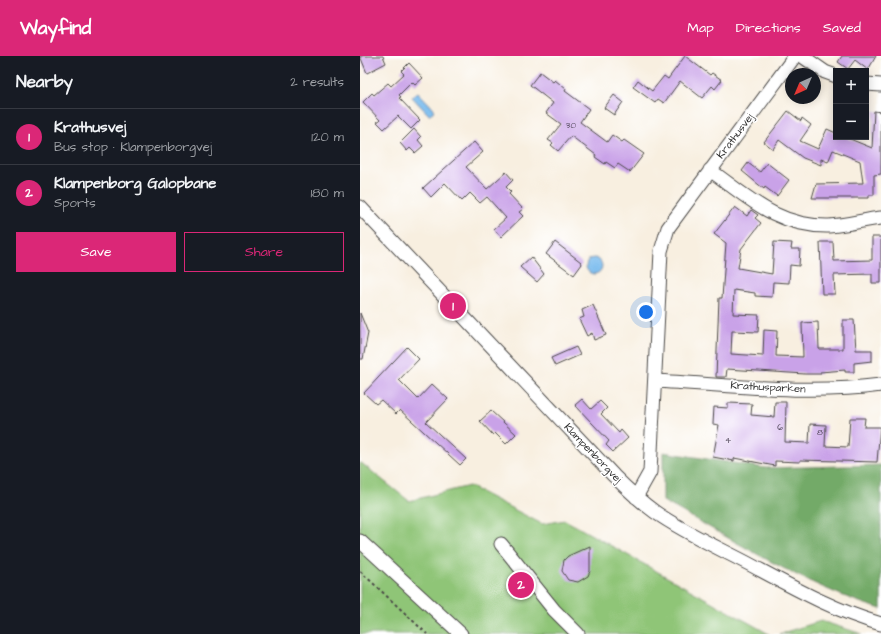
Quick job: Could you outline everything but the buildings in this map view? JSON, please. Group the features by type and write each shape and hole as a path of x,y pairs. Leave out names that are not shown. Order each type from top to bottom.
{"street":[{"name":"Krathusvej","path":"636,497 650,472 661,251 668,228 795,56"},
{"path":"802,56 825,72 833,75"},
{"path":"869,84 881,86"},
{"path":"710,170 765,211 787,220 807,225 831,226 881,218"},
{"name":"Klampenborgvej","path":"360,207 614,476 636,497 657,513 682,528 820,602 853,616 881,624"},
{"name":"Krathusparken","path":"655,382 814,389 849,389 881,385"},
{"path":"360,541 461,634"},
{"path":"501,544 554,610 578,634"}],"path":[{"path":"360,571 427,634"}],"green space":[{"path":"663,452 765,468 881,465 881,609 853,600 797,575 663,501"},
{"path":"360,462 409,501 469,486 542,524 565,520 769,634 360,634"},
{"path":"821,621 862,634 779,634"}],"water":[{"path":"418,92 435,110 429,115 412,97"},
{"path":"594,258 601,263 602,266 597,273 594,274 587,269 586,266 591,259"}],"place":[{"name":"Krathusvej","path":"453,306"},
{"name":"Klampenborg Galopbane","path":"521,585"}]}
